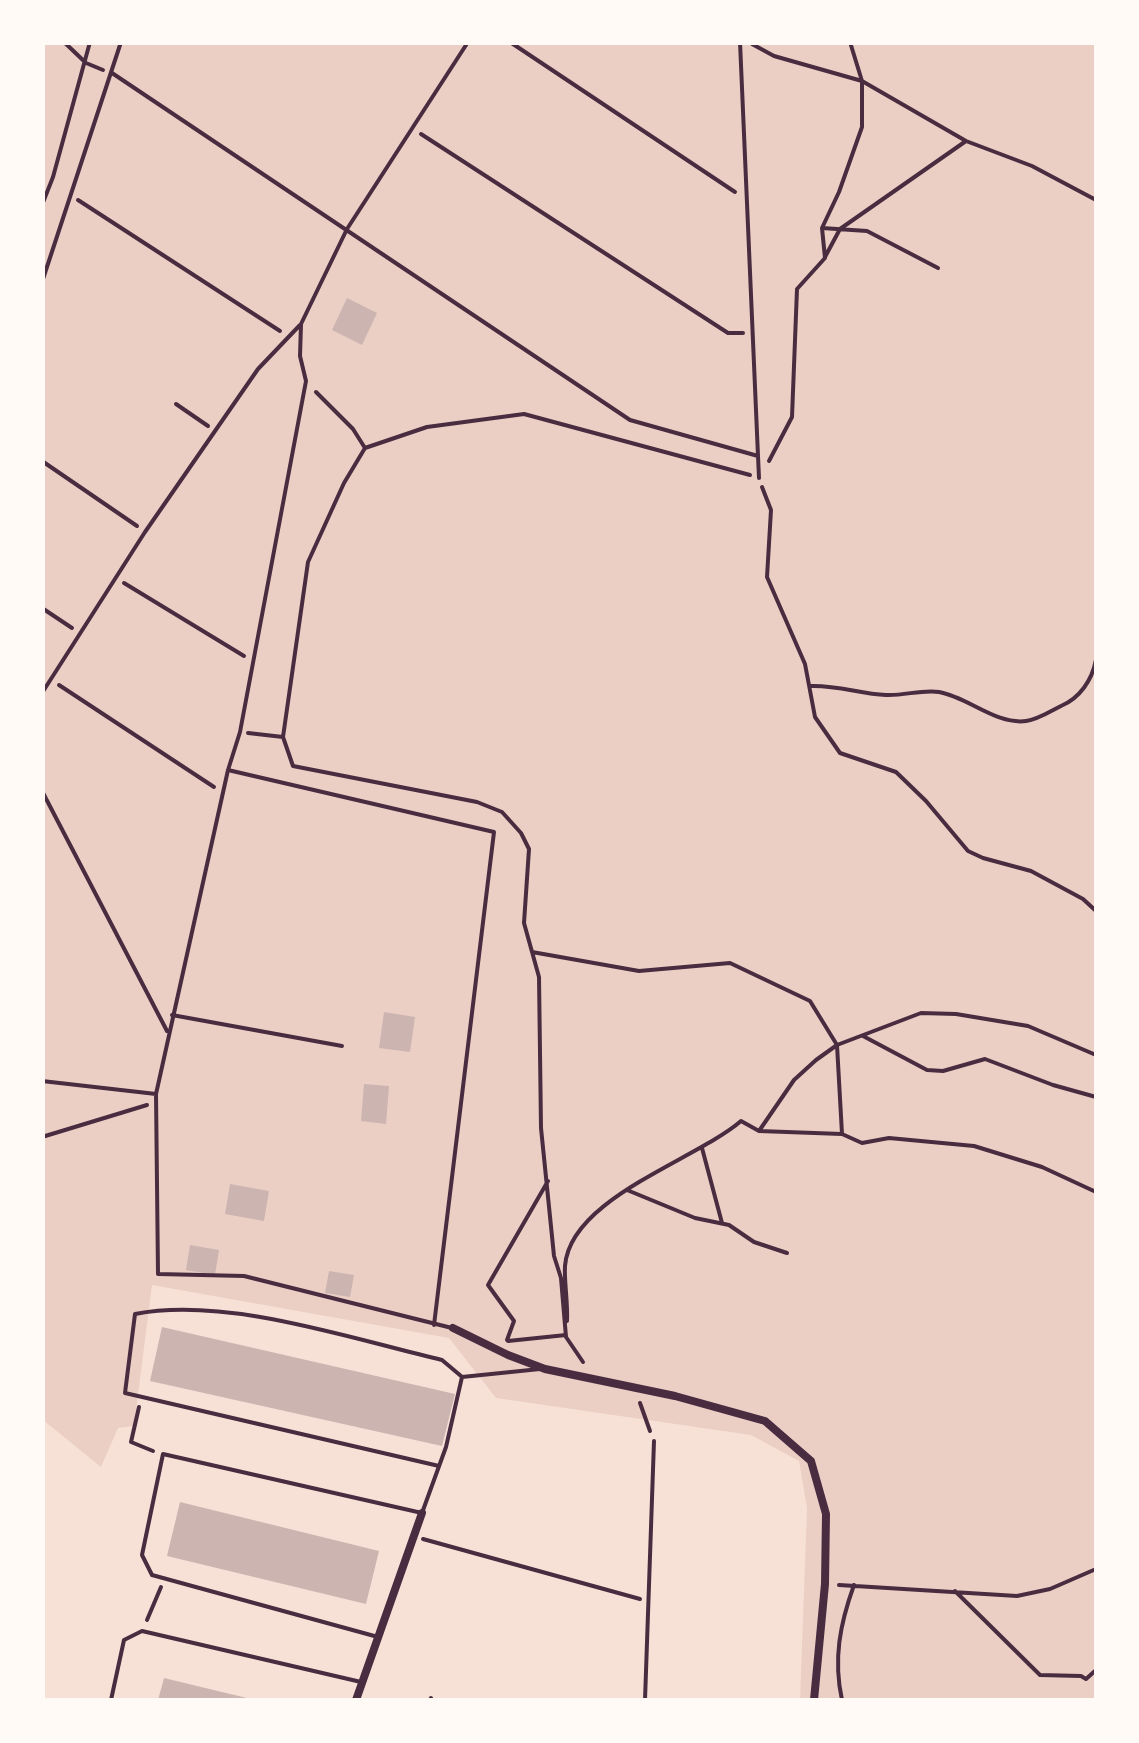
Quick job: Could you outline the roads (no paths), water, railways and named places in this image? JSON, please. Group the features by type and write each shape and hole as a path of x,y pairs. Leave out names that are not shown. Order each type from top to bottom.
{"street":[{"path":"453,1328 508,1356 545,1369 765,1421 811,1461 826,1514 814,1700"},
{"path":"356,1700 422,1512"}],"lane":[{"path":"42,282 121,42"},
{"path":"42,693 145,532 258,369 301,324 348,229 468,42"},
{"path":"740,42 759,478"},
{"path":"112,73 630,420 758,456"},
{"path":"301,324 300,356 306,381 240,732 228,770 156,1094 158,1274 244,1276 453,1328"},
{"path":"228,770 494,832 434,1324"},
{"path":"42,791 168,1033"},
{"path":"172,1015 342,1046"},
{"path":"42,1082 156,1094"},
{"path":"439,1466 125,1393 135,1314 164,1308 252,1316 442,1360 462,1377 545,1369"},
{"path":"380,1638 152,1575 142,1555 163,1454 422,1512 439,1466 462,1377"},
{"path":"644,1700 654,1440"},
{"path":"111,1700 124,1640 142,1631 361,1682"}]}
